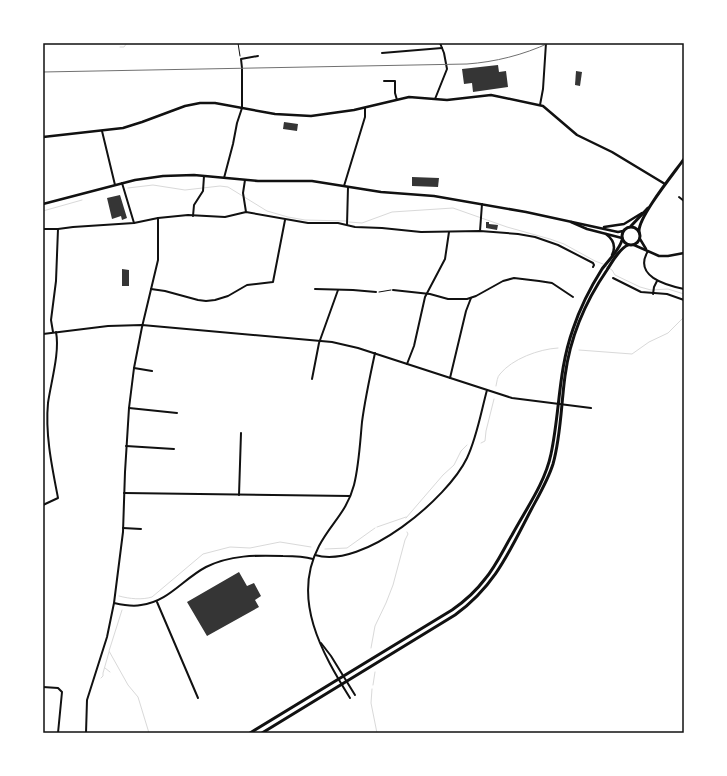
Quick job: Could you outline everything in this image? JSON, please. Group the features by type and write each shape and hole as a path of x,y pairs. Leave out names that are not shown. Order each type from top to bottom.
{"main road":[{"path":"608,264 624,247 634,245 640,238 639,225 684,159"},
{"path":"262,733 455,614 472,602 491,581 510,550 549,474 555,453 568,361 577,329 588,301 612,255 620,245 623,231 631,226 652,204"},
{"path":"631,226 635,227 639,231"},
{"path":"622,239 628,245"},
{"path":"250,733 452,610 471,595 485,580 535,494 545,473 552,448 565,357 572,329 586,297 605,269"}],"street":[{"path":"435,99 447,69 440,43"},
{"path":"540,105 543,89 546,43"},
{"path":"382,53 442,48"},
{"path":"224,178 242,108 241,59 258,56"},
{"path":"384,81 395,80 397,100"},
{"path":"43,137 102,131 136,125 195,103 213,103 275,114 300,116 365,108 412,97 453,99 491,95 540,105 548,109 577,135 612,152 666,185"},
{"path":"344,186 365,116 365,108"},
{"path":"102,131 115,185"},
{"path":"43,204 122,183 163,176 204,176 245,180 300,180 381,192 441,197 565,220 617,232 623,231"},
{"path":"193,216 194,205 203,191 204,176"},
{"path":"245,180 243,193 246,212"},
{"path":"122,183 134,223"},
{"path":"347,225 348,187"},
{"path":"679,197 684,201"},
{"path":"480,232 480,215 482,204"},
{"path":"43,229 134,223 158,218 193,216 225,217 246,212 277,216 286,220 308,223 338,223 355,227 421,232 480,232 518,234 541,239 571,251 593,264 593,267"},
{"path":"600,227 624,224 644,212"},
{"path":"86,733 87,700 107,637 114,604 123,528 129,408 134,368 142,325 158,260 158,218"},
{"path":"151,290 174,293 206,301 228,296 243,286 273,282 286,220"},
{"path":"565,220 587,229 622,239"},
{"path":"43,505 58,498 51,460 47,422 50,388 56,353 55,332 51,320 56,281 58,229"},
{"path":"407,364 414,346 426,294 444,263 449,232"},
{"path":"604,233 611,238 614,243 612,255"},
{"path":"640,238 648,251"},
{"path":"634,245 661,256 684,253"},
{"path":"648,251 644,258 644,267 649,273 657,281 667,286 684,289"},
{"path":"393,290 450,299 471,298 503,281 514,278 553,284 573,297"},
{"path":"613,278 640,292 654,291 684,300"},
{"path":"654,291 657,281"},
{"path":"316,289 376,292"},
{"path":"312,379 320,341 338,290"},
{"path":"450,378 466,311 471,298"},
{"path":"43,334 108,326 142,325 343,344 519,400 591,408"},
{"path":"350,698 325,656 311,621 308,600 308,581 313,559 323,539 343,511 350,496 355,478 364,406 375,353"},
{"path":"134,368 152,370"},
{"path":"315,555 323,557 337,556 365,548 406,524 432,503 454,479 467,458 473,442 487,390"},
{"path":"129,408 177,413"},
{"path":"43,423 47,422"},
{"path":"239,495 241,433"},
{"path":"126,446 174,448"},
{"path":"124,493 350,496"},
{"path":"123,528 141,529"},
{"path":"114,604 140,606 157,602 190,577 205,568 230,558 256,555 303,557 313,559"},
{"path":"157,602 198,698"},
{"path":"320,642 331,656 354,695"},
{"path":"43,687 58,688 62,692 58,733"}],"path":[{"path":"238,43 241,59"},
{"path":"376,292 393,290"}],"building":[{"path":"498,65 499,72 506,71 508,87 473,92 472,83 464,84 462,69"},
{"path":"576,71 582,72 580,86 575,85"},
{"path":"284,122 298,124 297,131 283,129"},
{"path":"412,177 439,178 438,187 412,186"},
{"path":"120,195 127,218 122,220 121,216 112,219 107,198"},
{"path":"486,222 489,222 489,224 498,225 497,230 486,228"},
{"path":"122,269 129,270 129,286 122,286"},
{"path":"239,572 247,586 254,583 261,596 255,600 259,607 207,636 187,602"}],"waterway":[{"path":"120,47 124,47 127,43"},
{"path":"128,188 153,185 185,190 220,186 228,187 267,211 305,220 346,221"},
{"path":"43,211 82,200"},
{"path":"349,222 362,223 392,212 453,208 507,227 564,244 603,264"},
{"path":"606,266 612,270 615,275 640,287 651,290 668,289 684,294"},
{"path":"579,350 632,354 649,342 668,333 684,317"},
{"path":"496,386 499,375 519,359 543,350 558,348"},
{"path":"481,443 485,441 494,399"},
{"path":"406,518 443,475 454,465 461,451 467,445"},
{"path":"377,527 406,517"},
{"path":"325,549 347,548 375,528"},
{"path":"371,648 375,626 393,585 408,534 407,532"},
{"path":"119,596 136,599 152,597 203,554 230,547 250,548 280,542 311,547"},
{"path":"122,610 109,651 128,685 138,697 149,733"},
{"path":"101,678 103,676 109,652"},
{"path":"105,668 110,672"},
{"path":"373,685 375,672"},
{"path":"372,689 371,703 377,733"}],"railway":[{"path":"43,72 467,64 488,62 509,57 549,43"}]}
